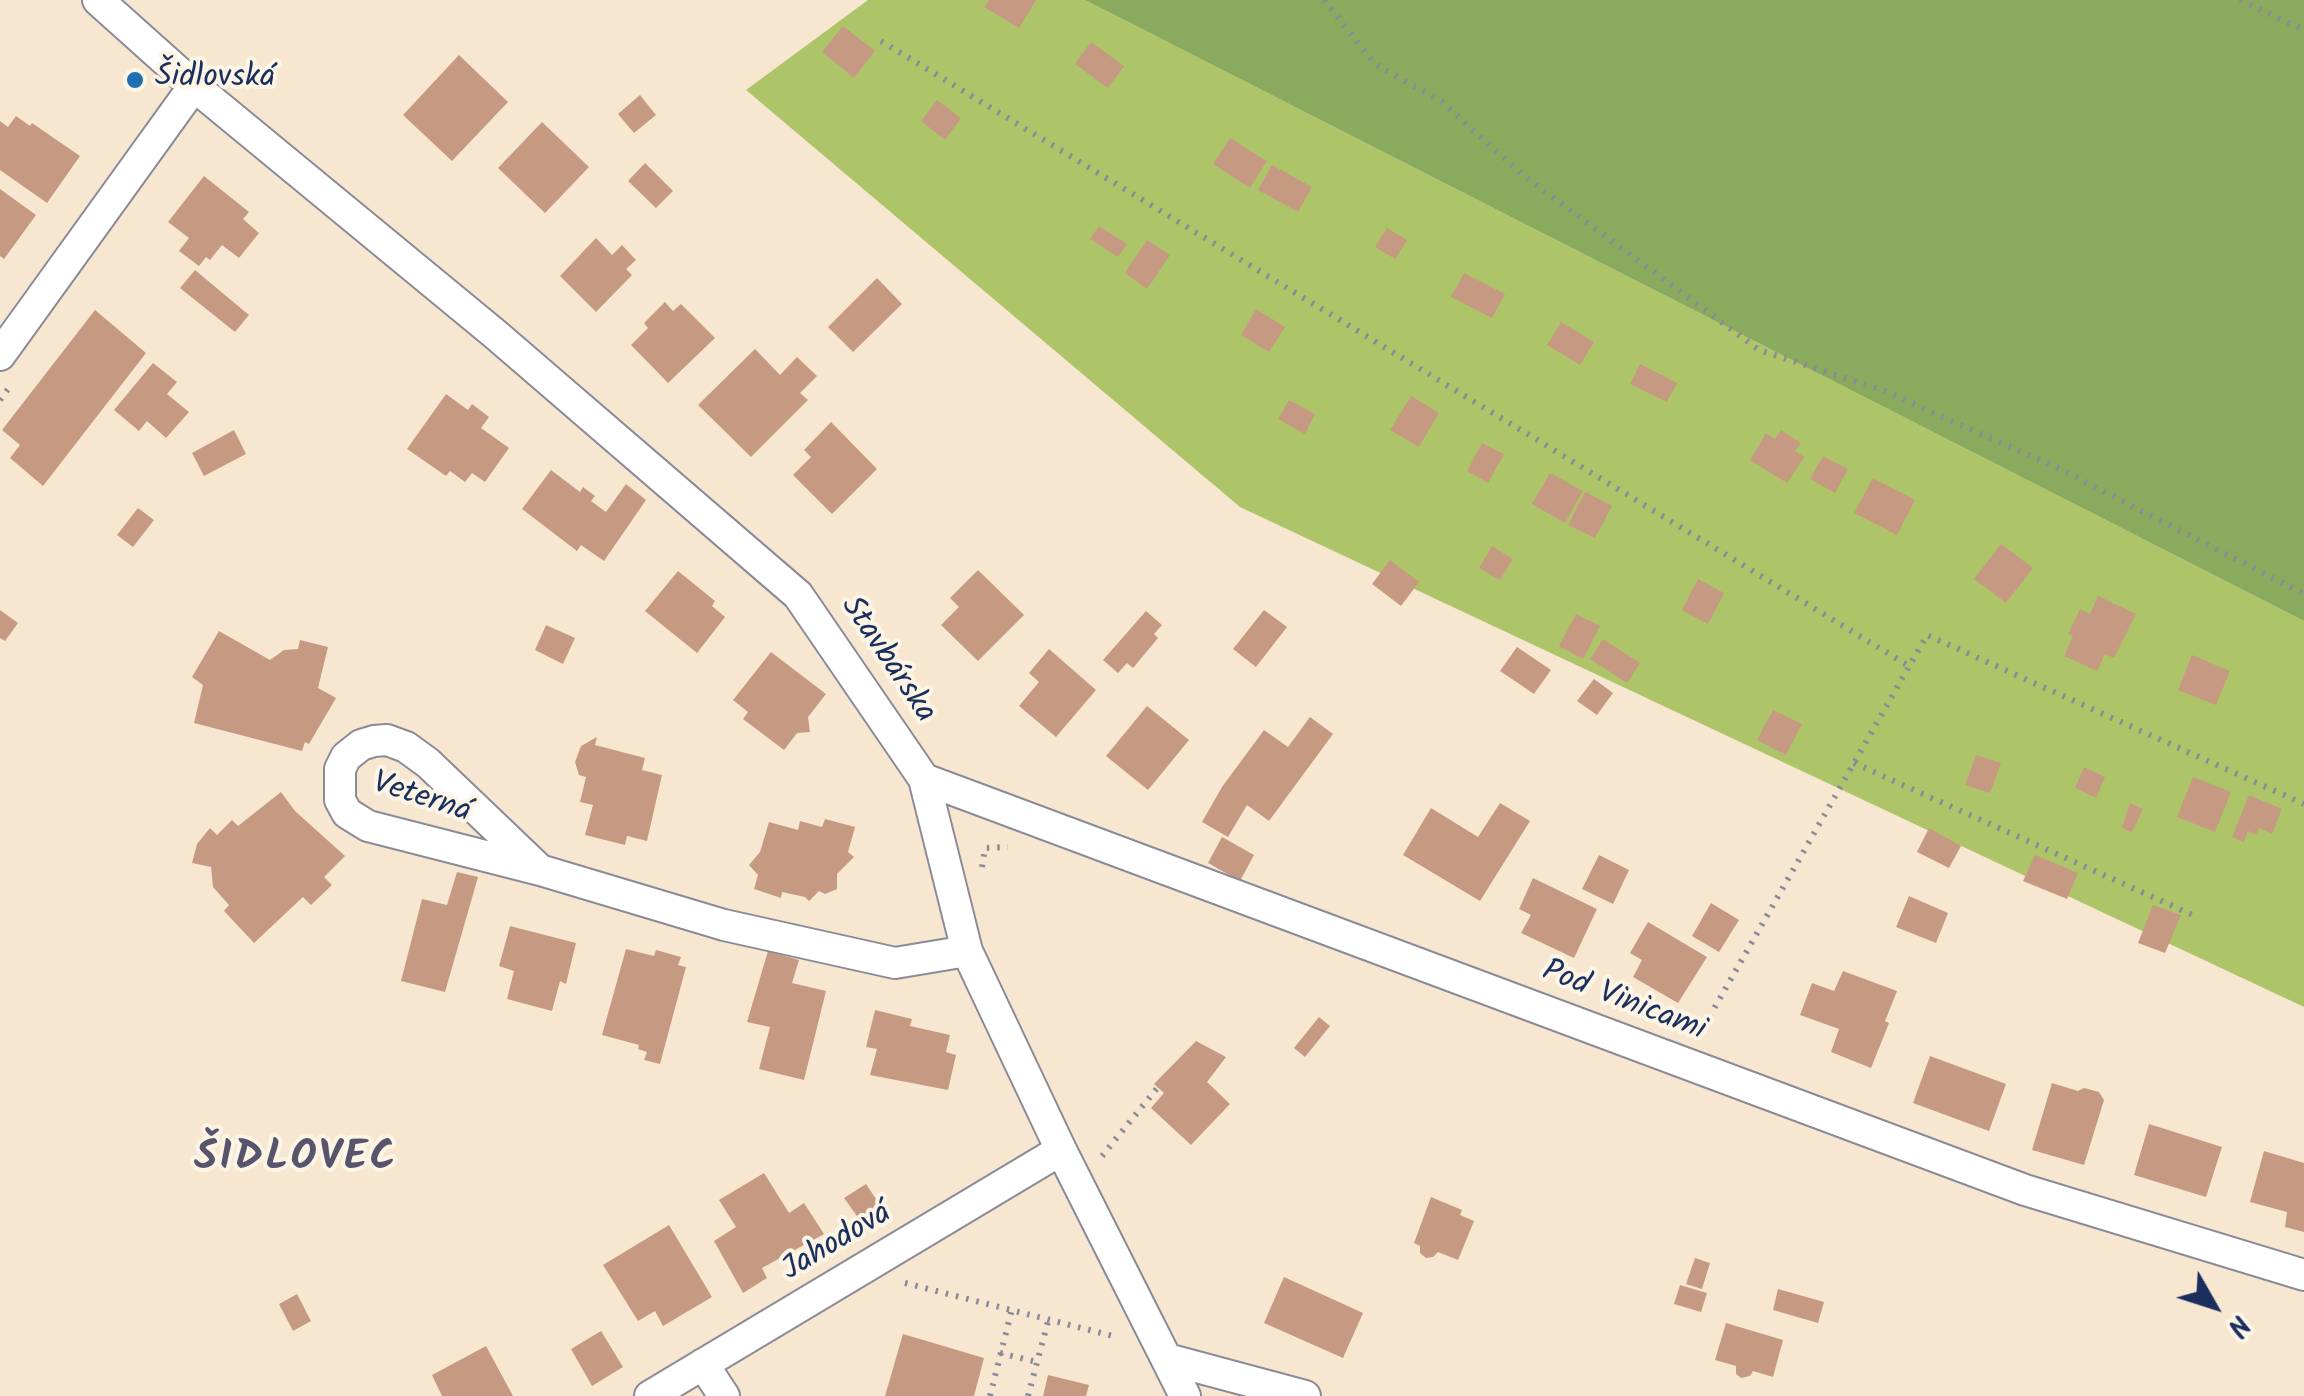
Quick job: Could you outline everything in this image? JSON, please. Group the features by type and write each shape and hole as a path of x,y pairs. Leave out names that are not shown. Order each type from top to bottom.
{"street":[{"name":"Stavbárska","path":"98,0 194,86 495,334 798,595 924,779 967,951 1184,1396"},
{"path":"0,355 194,86"},
{"name":"Veterná","path":"540,870 428,763 406,747 374,740 346,757 337,787 340,800 347,813 368,826 540,870 724,925 896,963 967,951"},
{"name":"Pod Vinicami","path":"924,779 2024,1190 2304,1275"},
{"name":"Jahodová","path":"650,1396 1061,1150"},
{"path":"1164,1355 1305,1396"},
{"path":"703,1364 724,1396"}],"path":[{"path":"1324,0 1375,64 1442,102 1524,176 1759,350 1882,390 2044,462 2304,594"},
{"path":"2240,0 2304,30"},
{"path":"881,41 1909,666"},
{"path":"1683,1062 1926,634 2304,804"},
{"path":"1854,763 2196,916"},
{"path":"980,882 985,848 1020,847"},
{"path":"1101,1157 1158,1087"},
{"path":"1093,1140 1110,1173"},
{"path":"905,1283 1049,1318 1164,1355"},
{"path":"990,1396 1012,1309"},
{"path":"1028,1396 1049,1318"},
{"path":"1000,1354 1037,1362"}],"green space":[{"path":"868,0 1085,0 2304,621 2304,1007 1240,507 746,90"},
{"path":"1085,0 2304,0 2304,621"}],"building":[{"path":"989,0 1036,0 1019,28 984,7"},
{"path":"843,26 875,51 854,78 822,52"},
{"path":"1091,42 1124,66 1108,88 1075,64"},
{"path":"459,55 508,102 452,161 403,115"},
{"path":"640,95 656,115 634,133 618,114"},
{"path":"937,100 961,118 945,140 921,121"},
{"path":"16,116 80,156 47,203 0,170 0,121 8,127"},
{"path":"542,122 589,167 545,213 498,168"},
{"path":"1230,138 1267,161 1250,188 1213,164"},
{"path":"645,163 673,191 656,208 628,181"},
{"path":"1272,165 1312,187 1298,212 1258,190"},
{"path":"204,176 249,212 243,219 259,233 239,258 222,245 199,266 179,251 189,238 168,222"},
{"path":"0,189 36,215 4,259 0,256"},
{"path":"1099,226 1127,244 1118,257 1090,239"},
{"path":"1387,228 1407,240 1395,259 1375,247"},
{"path":"596,238 612,255 622,245 636,260 626,269 632,275 596,312 560,276"},
{"path":"1147,240 1170,255 1147,289 1125,273"},
{"path":"195,270 249,315 235,332 180,288"},
{"path":"1464,273 1505,294 1492,318 1451,297"},
{"path":"877,278 902,304 853,352 828,327"},
{"path":"665,302 673,311 681,304 715,338 668,383 631,345 648,328 644,323"},
{"path":"1256,309 1285,327 1269,352 1241,335"},
{"path":"95,310 146,353 43,486 10,458 20,445 2,430"},
{"path":"1561,322 1594,342 1580,365 1547,345"},
{"path":"755,349 780,375 797,357 817,376 800,393 808,400 751,457 698,405"},
{"path":"153,363 177,382 167,394 189,412 166,438 147,421 139,431 114,410"},
{"path":"1640,364 1677,383 1667,402 1630,384"},
{"path":"446,394 468,410 472,404 489,417 481,428 509,448 485,482 472,473 465,482 450,471 446,476 407,449"},
{"path":"1411,396 1439,413 1419,447 1390,430"},
{"path":"1289,400 1315,414 1305,434 1278,419"},
{"path":"831,422 877,469 832,514 793,475 811,457 804,450"},
{"path":"234,430 246,454 204,476 192,453"},
{"path":"1781,430 1801,443 1795,451 1804,457 1787,483 1750,460 1766,433 1775,439"},
{"path":"1482,443 1504,454 1488,483 1467,471"},
{"path":"1823,456 1848,469 1835,493 1810,479"},
{"path":"551,470 580,492 583,487 595,496 591,501 606,512 626,484 646,500 604,561 581,545 577,551 522,509"},
{"path":"1550,473 1583,491 1565,523 1532,504"},
{"path":"1873,478 1915,500 1897,535 1854,513"},
{"path":"1585,492 1612,506 1595,538 1568,525"},
{"path":"138,508 154,520 133,547 117,535"},
{"path":"2001,544 2033,568 2006,603 1974,579"},
{"path":"1492,546 1513,559 1500,580 1479,568"},
{"path":"1390,560 1419,582 1401,606 1372,584"},
{"path":"978,570 1024,615 978,661 941,625 959,607 950,598"},
{"path":"678,571 715,601 712,606 725,617 697,653 645,611"},
{"path":"1698,579 1724,593 1708,624 1682,610"},
{"path":"2098,596 2136,614 2114,658 2105,654 2097,671 2064,656 2073,636 2068,634 2080,609 2090,614"},
{"path":"0,610 18,623 5,641 0,638"},
{"path":"1264,610 1287,627 1256,667 1233,649"},
{"path":"1146,611 1162,625 1154,634 1158,638 1133,668 1127,663 1118,673 1103,660"},
{"path":"1576,614 1600,626 1583,659 1559,646"},
{"path":"546,625 575,638 563,664 535,650"},
{"path":"219,631 270,660 284,650 298,649 300,640 328,647 318,688 336,698 302,751 194,723 203,685 192,677"},
{"path":"1603,639 1640,663 1627,683 1590,659"},
{"path":"1517,647 1551,670 1534,694 1500,671"},
{"path":"1049,649 1096,690 1056,737 1019,706 1039,682 1029,673"},
{"path":"771,652 826,694 808,717 810,732 797,733 784,750 743,719 748,712 733,700"},
{"path":"2192,655 2230,671 2216,705 2178,690"},
{"path":"1594,679 1613,693 1597,715 1577,701"},
{"path":"1147,706 1189,740 1148,790 1106,756"},
{"path":"1773,710 1802,724 1786,755 1757,740"},
{"path":"1310,717 1333,734 1269,821 1247,805 1228,837 1202,822 1264,730 1288,747"},
{"path":"597,737 595,745 645,758 642,770 662,775 647,841 627,836 625,845 585,835 593,805 580,802 586,777 579,775 575,762 581,746"},
{"path":"1976,755 2001,763 1990,793 1965,785"},
{"path":"2084,767 2105,777 2096,798 2075,788"},
{"path":"2193,777 2231,792 2215,832 2177,817"},
{"path":"281,792 295,811 345,856 324,877 332,885 311,905 303,897 254,943 224,911 229,905 213,887 211,867 192,863 197,844 210,828 217,835 232,820 238,826"},
{"path":"2249,795 2282,809 2272,834 2259,828 2256,835 2248,831 2244,842 2232,837"},
{"path":"1500,803 1530,821 1480,901 1403,855 1431,808 1478,837"},
{"path":"2130,803 2143,809 2132,832 2122,828"},
{"path":"825,819 855,827 848,852 854,857 837,874 837,889 825,894 819,891 809,901 805,897 782,892 781,898 754,889 758,875 749,865 760,852 769,822 798,830 800,821 822,827"},
{"path":"1929,828 1961,846 1949,868 1917,852"},
{"path":"1222,837 1254,855 1240,881 1208,863"},
{"path":"1599,855 1629,870 1613,904 1582,889"},
{"path":"2035,855 2078,873 2067,899 2023,881"},
{"path":"457,872 478,877 445,992 401,981 422,899 447,905"},
{"path":"1533,878 1597,909 1574,958 1521,933 1531,915 1519,909"},
{"path":"1909,896 1948,913 1936,943 1896,927"},
{"path":"1711,903 1739,920 1719,952 1692,936"},
{"path":"2153,905 2181,915 2165,953 2138,943"},
{"path":"1648,922 1707,957 1678,1003 1633,977 1642,960 1630,953"},
{"path":"510,926 576,943 566,984 560,981 552,1011 507,999 514,971 499,966"},
{"path":"626,949 654,956 656,950 681,957 678,965 686,967 660,1064 644,1060 647,1052 638,1049 639,1045 602,1035"},
{"path":"768,951 799,960 792,983 826,991 804,1080 759,1069 770,1027 747,1022"},
{"path":"1843,971 1897,991 1871,1068 1831,1052 1839,1029 1800,1015 1812,983 1834,991"},
{"path":"875,1010 912,1019 910,1026 950,1035 946,1052 956,1055 948,1090 870,1075 877,1049 866,1047"},
{"path":"1319,1017 1330,1026 1305,1057 1294,1048"},
{"path":"1196,1041 1226,1057 1207,1082 1230,1104 1191,1145 1151,1108 1164,1093 1154,1084"},
{"path":"1930,1056 2006,1084 1989,1131 1913,1103"},
{"path":"2052,1083 2099,1092 2104,1100 2084,1165 2032,1150"},
{"path":"2149,1124 2222,1147 2206,1197 2134,1175"},
{"path":"2264,1151 2304,1163 2304,1232 2285,1227 2287,1212 2250,1202"},
{"path":"764,1173 789,1213 804,1203 824,1234 762,1268 767,1278 743,1293 714,1241 736,1227 719,1200"},
{"path":"866,1184 882,1208 862,1223 844,1198"},
{"path":"1431,1197 1462,1210 1460,1215 1474,1221 1458,1260 1438,1252 1426,1258 1414,1243"},
{"path":"669,1225 712,1297 663,1326 655,1311 638,1321 603,1265"},
{"path":"1695,1258 1710,1263 1702,1289 1686,1284"},
{"path":"1284,1277 1363,1313 1343,1358 1264,1323"},
{"path":"1680,1285 1707,1293 1701,1312 1674,1304"},
{"path":"1778,1289 1824,1302 1818,1323 1773,1310"},
{"path":"297,1294 311,1321 293,1331 279,1304"},
{"path":"1726,1323 1783,1340 1773,1377 1753,1371 1741,1378 1736,1374 1736,1366 1715,1360"},
{"path":"601,1331 623,1367 592,1386 571,1349"},
{"path":"903,1334 984,1358 974,1396 885,1396"},
{"path":"486,1346 513,1396 442,1396 432,1375"},
{"path":"1048,1375 1089,1385 1086,1396 1043,1396"}],"place":[{"name":"Šidlovská","path":"135,80"}],"district":[{"name":"ŠIDLOVEC","path":"296,1162"}]}
